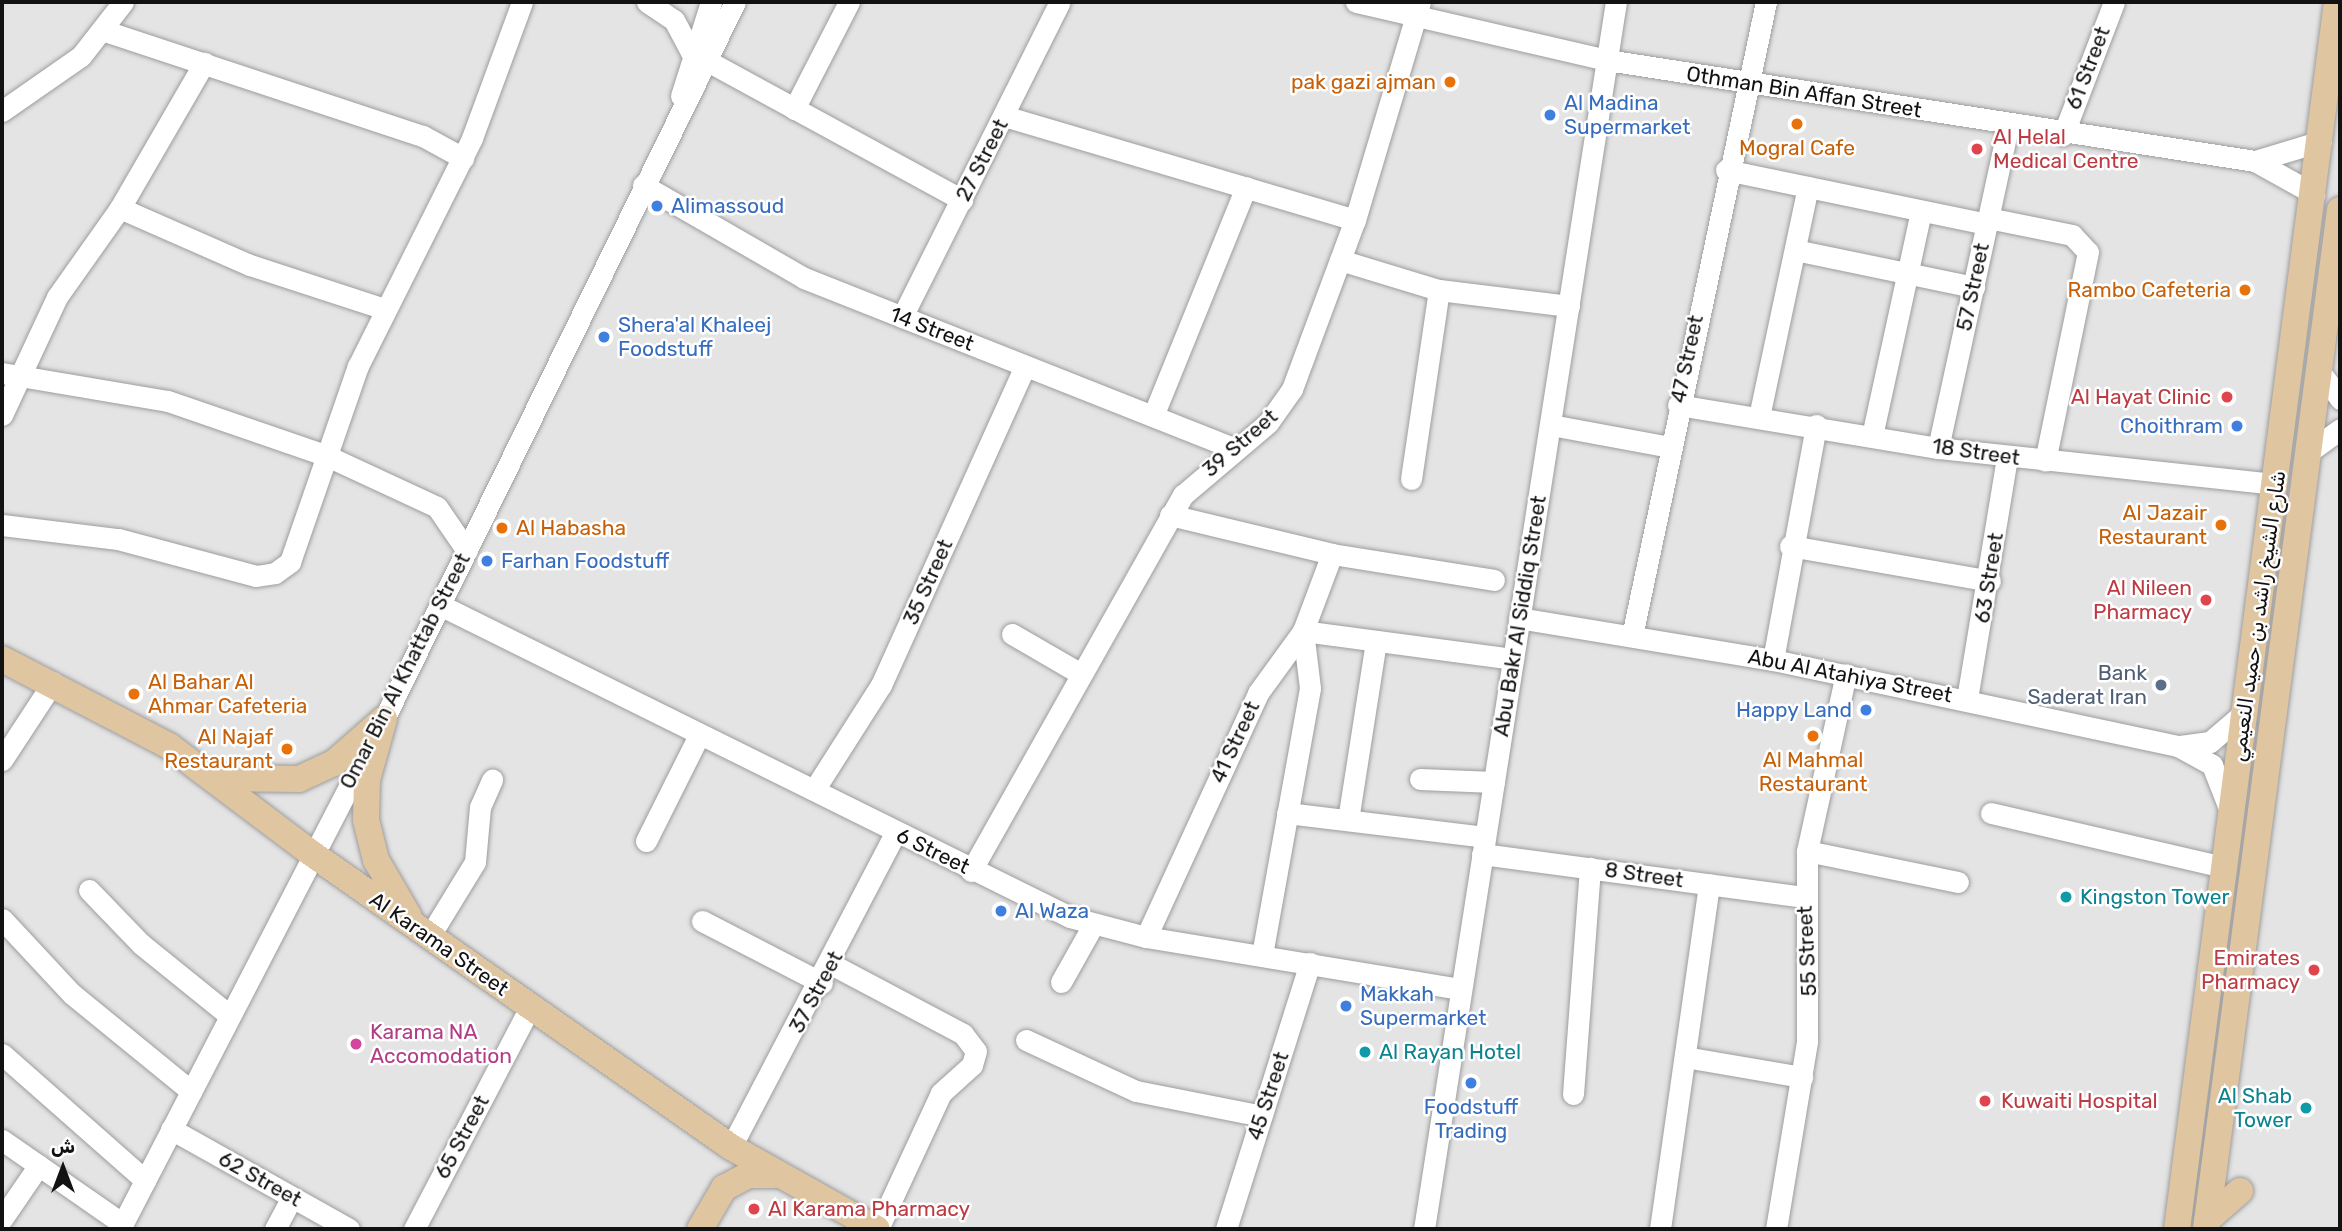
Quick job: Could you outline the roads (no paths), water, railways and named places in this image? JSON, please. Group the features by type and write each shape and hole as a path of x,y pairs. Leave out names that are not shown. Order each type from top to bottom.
{"main road":[{"name":"شارع الشيخ راشد بن حميد النعيمي","path":"2176,1227 2276,484 2337,2"},
{"name":"شارع الشيخ راشد بن حميد النعيمي","path":"2206,1225 2340,210"},
{"name":"Al Karama Street","path":"2,659 53,682 215,778 311,853 424,934 731,1147 775,1175 878,1229"},
{"path":"215,778 299,779 334,763 384,719"},
{"path":"384,719 367,780 366,820 384,878 424,934"},
{"path":"700,1229 724,1188 748,1175 775,1175"},
{"path":"2206,1225 2240,1191"}],"street":[{"path":"2,111 68,66 105,31 123,2"},
{"path":"2,525 117,539 265,576 295,554 325,455 385,309 463,158 522,2"},
{"name":"Omar Bin Al Khattab Street","path":"699,57 735,2"},
{"path":"794,108 849,2"},
{"name":"27 Street","path":"902,317 1060,2"},
{"name":"Othman Bin Affan Street","path":"1356,2 1419,10 1607,60 2063,135 2255,161 2314,194"},
{"name":"Abu Bakr Al Siddiq Street","path":"1424,1229 1616,2"},
{"name":"47 Street","path":"1632,636 1744,82 1766,2"},
{"name":"61 Street","path":"2063,135 2113,2"},
{"path":"656,7 699,57 962,200"},
{"path":"656,7 708,8"},
{"name":"Omar Bin Al Khattab Street","path":"122,1226 311,853 384,719 643,186 680,108 699,57 708,8"},
{"name":"39 Street","path":"971,871 1170,515 1198,478 1282,407 1355,220 1419,10"},
{"path":"105,31 423,136 463,158"},
{"path":"2,415 10,374 57,298 120,208 204,63"},
{"path":"1004,116 1355,220"},
{"name":"57 Street","path":"1938,447 2008,126"},
{"name":"Othman Bin Affan Street","path":"2255,161 2321,141"},
{"path":"1726,170 1921,211 2071,235 2088,252 2045,461"},
{"name":"14 Street","path":"643,186 782,268 1234,448"},
{"path":"1153,416 1246,187"},
{"path":"1759,417 1808,187"},
{"path":"120,208 250,265 385,309"},
{"path":"1872,436 1921,211"},
{"path":"1795,250 1973,287"},
{"path":"1340,260 1439,290 1569,306"},
{"path":"1411,479 1439,290"},
{"name":"35 Street","path":"814,790 881,685 1025,366"},
{"path":"2320,372 2340,399"},
{"path":"10,374 168,401 325,455 437,507 467,551"},
{"name":"18 Street","path":"1678,405 2007,457 2276,484"},
{"path":"1551,425 1670,447"},
{"path":"1773,660 1790,546 1816,425"},
{"path":"2310,451 2340,429"},
{"name":"63 Street","path":"1967,699 1990,581 2007,457"},
{"path":"1170,515 1332,554 1494,580"},
{"path":"1790,546 1990,581"},
{"name":"41 Street","path":"1146,937 1258,693 1303,631 1332,554"},
{"name":"6 Street","path":"440,605 814,790 971,871 1093,925 1146,937 1461,989"},
{"name":"Abu Al Atahiya Street","path":"1519,618 1846,674 2178,746 2212,765 2231,814"},
{"path":"1262,955 1311,673 1303,631 1513,659"},
{"path":"1012,634 1081,674"},
{"path":"1348,820 1376,640"},
{"name":"55 Street","path":"1776,1229 1802,1077 1811,969 1805,897 1807,851 1846,674"},
{"path":"2,760 53,682"},
{"name":"Abu Al Atahiya Street","path":"2178,746 2210,742 2245,712"},
{"path":"646,841 699,735"},
{"path":"1420,779 1494,782"},
{"path":"424,934 475,862 480,807 492,780"},
{"name":"8 Street","path":"1287,813 1348,820 1590,868 1805,897"},
{"path":"1991,813 2223,867"},
{"name":"37 Street","path":"731,1147 826,973 895,833"},
{"path":"1807,851 1958,882"},
{"path":"1573,1094 1590,868"},
{"path":"1660,1229 1709,884"},
{"path":"89,890 141,944 229,1015"},
{"path":"2,919 111,1029 191,1091"},
{"path":"702,921 963,1034 976,1051 972,1065 941,1093 878,1229"},
{"path":"1061,982 1093,925"},
{"name":"45 Street","path":"1226,1229 1310,964"},
{"name":"65 Street","path":"414,1229 530,1007"},
{"path":"1026,1040 1136,1091 1262,1116"},
{"path":"2,1054 145,1180"},
{"path":"1685,1057 1802,1077"},
{"name":"62 Street","path":"171,1129 349,1229"},
{"path":"2,1140 122,1226"},
{"path":"2,1219 39,1165"},
{"path":"275,1229 292,1197"}],"place":[{"name":"pak gazi ajman","path":"1450,82"},
{"name":"Al Madina Supermarket","path":"1550,115"},
{"name":"Mogral Cafe","path":"1797,124"},
{"name":"Al Helal Medical Centre","path":"1977,149"},
{"name":"Alimassoud","path":"657,206"},
{"name":"Rambo Cafeteria","path":"2245,290"},
{"name":"Shera'al Khaleej Foodstuff","path":"604,337"},
{"name":"Al Hayat Clinic","path":"2227,397"},
{"name":"Choithram","path":"2237,426"},
{"name":"Al Jazair Restaurant","path":"2221,525"},
{"name":"Al Habasha","path":"502,528"},
{"name":"Farhan Foodstuff","path":"487,561"},
{"name":"Al Nileen Pharmacy","path":"2206,600"},
{"name":"Bank Saderat Iran","path":"2161,685"},
{"name":"Al Bahar Al Ahmar Cafeteria","path":"134,694"},
{"name":"Happy Land","path":"1866,710"},
{"name":"Al Mahmal Restaurant","path":"1813,736"},
{"name":"Al Najaf Restaurant","path":"287,749"},
{"name":"Kingston Tower","path":"2066,897"},
{"name":"Al Waza","path":"1001,911"},
{"name":"Emirates Pharmacy","path":"2314,970"},
{"name":"Makkah Supermarket","path":"1346,1006"},
{"name":"Karama NA Accomodation","path":"356,1044"},
{"name":"Al Rayan Hotel","path":"1365,1052"},
{"name":"Foodstuff Trading","path":"1471,1083"},
{"name":"Kuwaiti Hospital","path":"1985,1101"},
{"name":"Al Shab Tower","path":"2306,1108"},
{"name":"Al Karama Pharmacy","path":"754,1209"}]}
